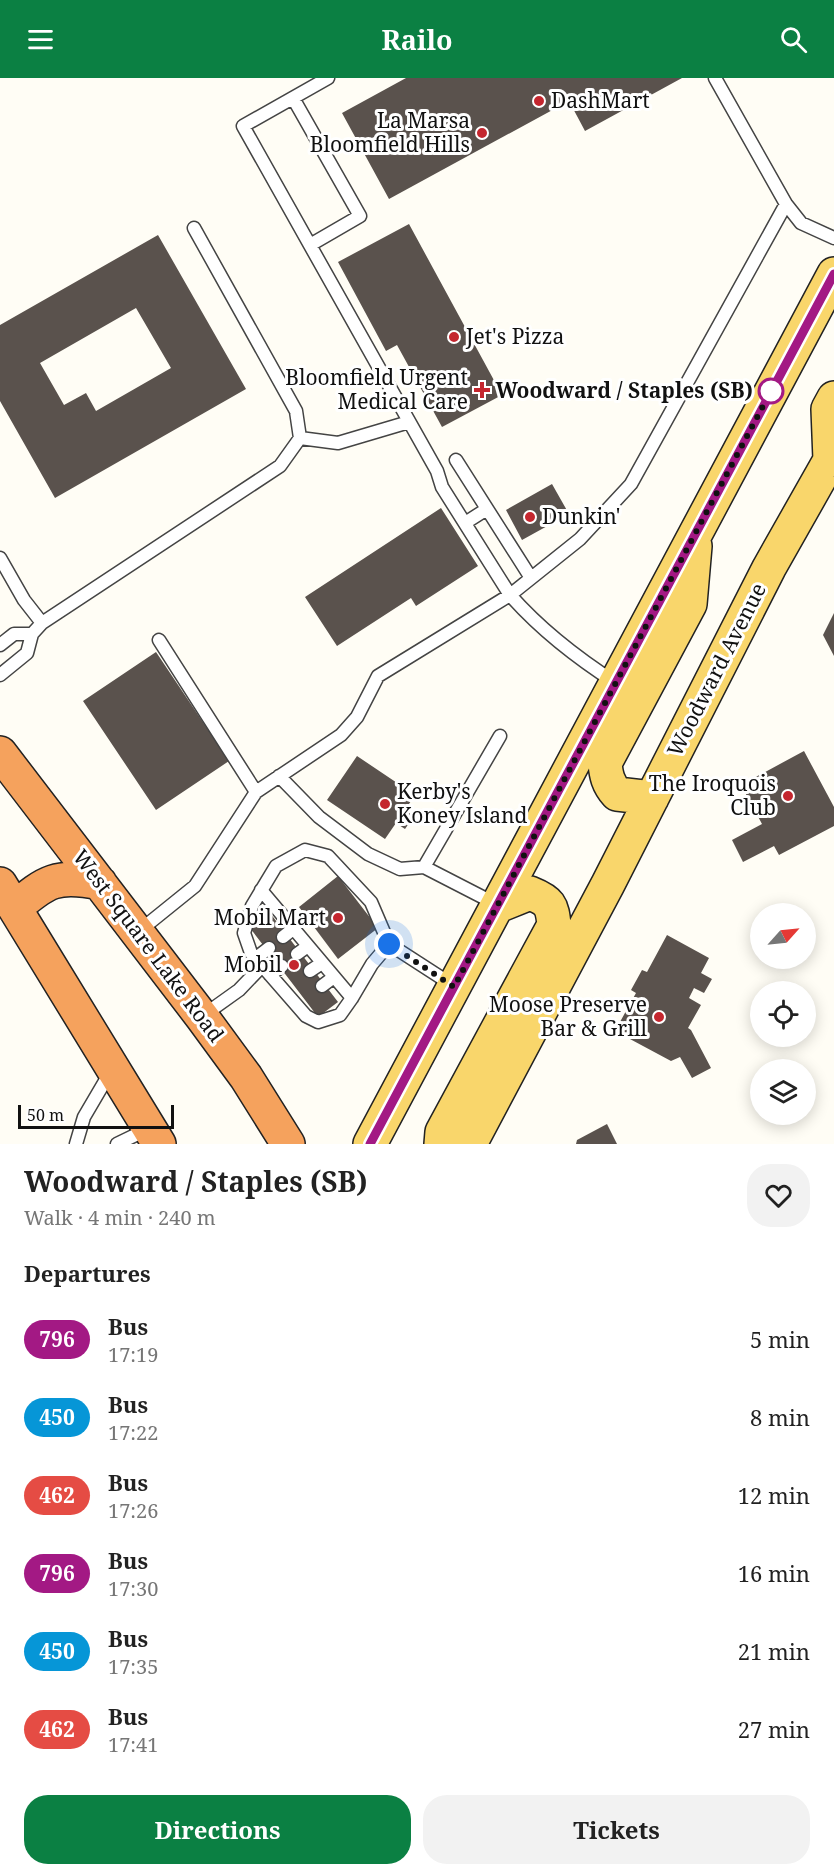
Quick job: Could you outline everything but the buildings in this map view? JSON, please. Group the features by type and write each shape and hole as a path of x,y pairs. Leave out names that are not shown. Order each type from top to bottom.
{"highway":[{"name":"West Square Lake Road","path":"0,753 202,1017 246,1077 288,1144"},
{"path":"100,883 81,879 57,880 39,888 7,896 154,1136"}],"main road":[{"path":"370,1144 834,274"},
{"path":"832,456 828,410 834,398"},
{"name":"Woodward Avenue","path":"470,1144 652,798 769,568 832,456"},
{"path":"652,798 617,794 607,778 604,763 690,604 696,533"},
{"path":"441,1144 442,1132 554,925 552,908 544,898 530,893 498,906"}],"lane":[{"path":"328,78 243,126 437,471 442,487 510,595 522,609 581,661 616,683"},
{"path":"715,78 786,204 801,223 834,238"},
{"path":"293,98 360,216 310,245"},
{"path":"137,933 195,886 256,792 341,735 357,717 378,676 510,595 580,539 631,484 786,204"},
{"path":"0,675 27,653 32,634 42,623 280,466 300,438 296,411 194,228"},
{"path":"300,438 338,443 409,422"},
{"path":"456,460 531,578"},
{"path":"465,523 487,509"},
{"path":"0,558 24,600 42,623"},
{"path":"0,645 14,634 32,634"},
{"path":"159,640 256,792"},
{"path":"424,867 500,736"},
{"path":"279,776 319,817 368,854 400,869 424,867 498,906"},
{"path":"389,944 372,964 340,1015 318,1022 306,1016 300,1000 283,990 250,952 244,933 252,906 276,866 305,850 328,856 371,902 389,944 454,987"},
{"path":"261,890 288,933 308,946 352,998"},
{"path":"297,954 308,946"},
{"path":"202,1017 239,990 262,966 268,948"},
{"path":"310,970 322,963"},
{"path":"262,966 282,966"},
{"path":"322,986 334,977"},
{"path":"283,990 293,982"},
{"path":"76,1144 84,1117 113,1068"},
{"path":"117,1144 154,1136"}],"bus line":[{"name":"796","path":"370,1144 834,274"}],"place":[{"name":"DashMart","path":"539,101"},
{"name":"La Marsa Bloomfield Hills","path":"482,133"},
{"name":"Jet's Pizza","path":"454,337"},
{"name":"Bloomfield Urgent Medical Care","path":"482,390"},
{"name":"Woodward / Staples (SB)","path":"771,391"},
{"name":"Dunkin'","path":"530,517"},
{"name":"The Iroquois Club","path":"788,796"},
{"name":"Kerby's Koney Island","path":"385,804"},
{"name":"Mobil Mart","path":"338,918"},
{"name":"Mobil","path":"294,965"},
{"name":"Moose Preserve Bar & Grill","path":"659,1017"}],"route":[{"path":"389,944 454,987 771,391"}]}
